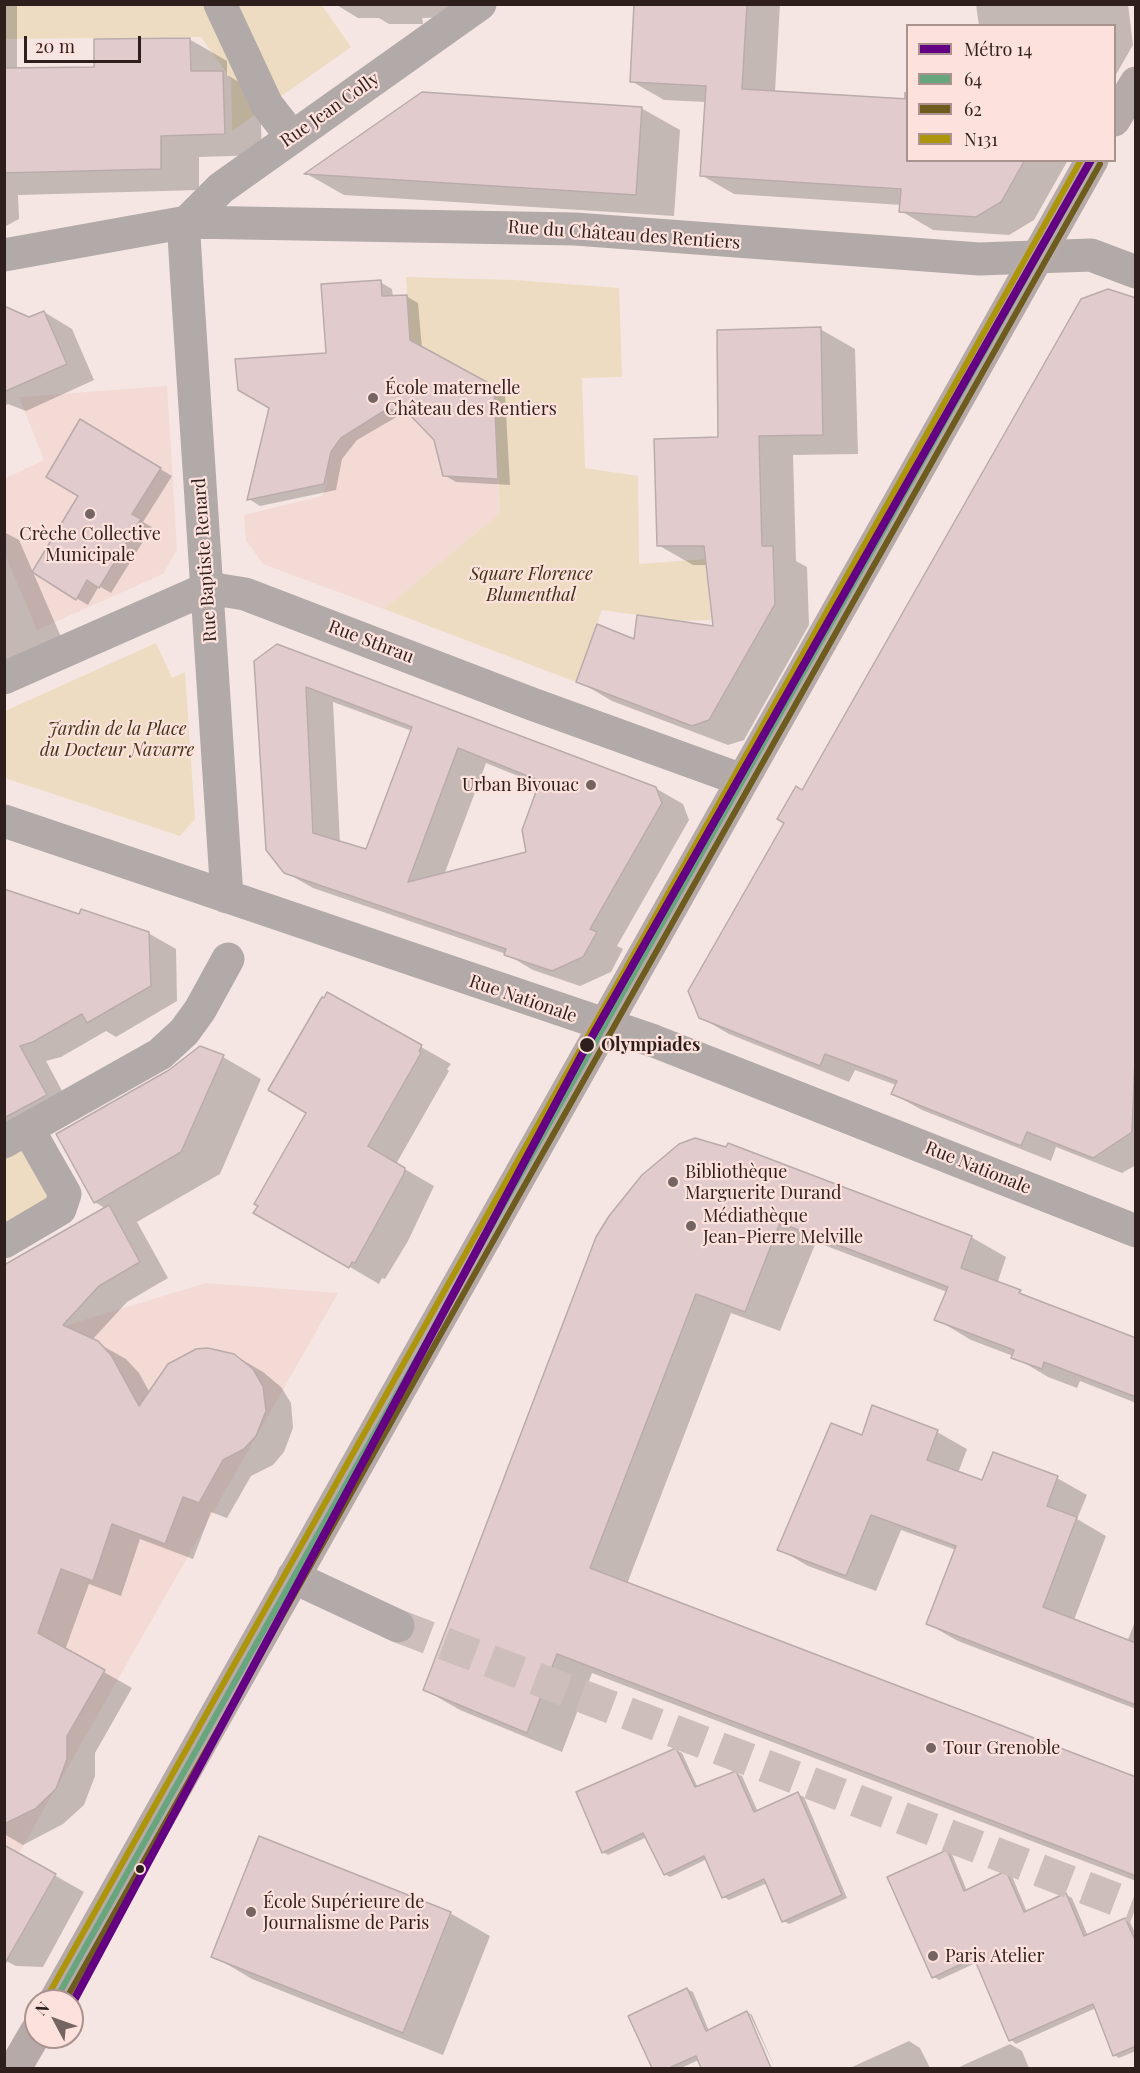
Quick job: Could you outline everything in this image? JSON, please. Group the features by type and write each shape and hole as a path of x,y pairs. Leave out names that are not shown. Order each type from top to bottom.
{"main road":[{"path":"1116,117 1136,83"},
{"path":"61,1989 1091,162"},
{"path":"15,2068 26,2049"}],"street":[{"path":"220,4 267,105 285,128"},
{"name":"Rue Jean Colly","path":"187,222 230,182 480,4"},
{"name":"Rue du Château des Rentiers","path":"4,255 187,222 575,228 979,259 1091,255 1136,272"},
{"name":"Rue Baptiste Renard","path":"187,222 184,235 227,897"},
{"path":"4,678 208,588"},
{"name":"Rue Sthrau","path":"208,588 245,594 532,704 742,780"},
{"name":"Rue Nationale","path":"4,821 689,1054 1136,1231"},
{"path":"4,1242 60,1209 65,1194 16,1135 160,1054 184,1032 200,1010 228,959"},
{"path":"293,1577 398,1626"},
{"path":"4,2063 7,2068"}],"shaded area":[{"name":"Crèche Collective Municipale","path":"167,386 177,550 163,574 37,630 5,555 4,479 44,460 19,397"},
{"path":"372,406 408,413 434,440 443,476 498,479 500,513 384,609 263,564 246,540 244,515 322,496 327,483 326,472 334,447"},
{"path":"206,1283 338,1293 19,1853 5,1845 5,1344"}],"green space":[{"path":"321,4 351,47 232,131 231,79 201,37 5,39 5,5"},
{"name":"Square Florence Blumenthal","path":"406,277 514,280 619,288 622,377 582,378 585,468 638,476 639,564 706,559 711,620 682,621 602,610 576,682 384,609 500,513 494,386 424,347 407,349 410,330"},
{"name":"Jardin de la Place du Docteur Navarre","path":"156,643 172,678 185,672 195,819 180,836 5,778 5,711"},
{"path":"24,1146 54,1193 5,1230 5,1153"}],"building":[{"path":"634,4 747,4 742,89 906,99 906,162 1024,162 1001,202 976,217 899,212 901,189 700,176 706,86 630,82"},
{"path":"190,38 191,71 223,71 225,134 161,136 161,169 4,173 4,68 94,67 94,39"},
{"path":"422,92 642,107 636,195 304,174"},
{"name":"École maternelle Château des Rentiers","path":"381,280 382,296 407,295 410,340 494,386 498,479 443,476 434,440 408,413 387,409 341,438 331,452 324,484 247,500 269,408 238,390 235,359 326,353 321,284"},
{"path":"1108,289 1136,298 1136,1033 1132,1132 1093,1158 1027,1132 1021,1146 891,1094 897,1081 825,1054 820,1066 699,1018 688,991 784,823 777,819 796,786 802,790 1081,299"},
{"path":"4,306 29,317 44,311 67,364 4,392"},
{"path":"821,327 823,435 759,436 762,546 773,546 775,604 709,720 692,726 576,682 597,624 634,639 637,615 713,626 704,546 657,546 654,439 718,437 717,330"},
{"path":"80,419 161,468 132,514 141,519 99,588 87,580 76,600 32,572 78,496 46,477"},
{"path":"277,644 656,787 662,803 590,929 597,932 583,957 552,971 504,955 506,949 284,873 266,850 254,661","holes":["306,687 412,727 366,849 313,833","458,748 540,781 522,830 526,852 408,882"]},
{"path":"4,889 79,914 81,909 149,932 151,986 87,1023 82,1014 33,1042 20,1046 47,1095 4,1118"},
{"path":"327,992 422,1045 419,1051 421,1053 368,1146 405,1168 404,1174 355,1263 352,1262 349,1268 253,1213 258,1206 254,1204 306,1113 268,1090"},
{"path":"200,1046 224,1055 181,1152 94,1203 56,1134 169,1070"},
{"path":"695,1138 726,1147 728,1143 972,1236 961,1268 1021,1290 1019,1293 1136,1338 1136,1397 1044,1362 1042,1369 1011,1358 1014,1350 934,1320 948,1287 780,1223 745,1312 696,1294 590,1568 1136,1777 1136,1876 557,1654 527,1733 423,1690 596,1237 609,1216 642,1175 679,1144"},
{"path":"109,1205 140,1262 99,1286 63,1325 98,1341 111,1355 139,1406 168,1364 196,1349 208,1348 234,1354 253,1369 263,1386 266,1411 256,1436 244,1449 223,1460 199,1503 183,1497 165,1544 112,1524 93,1581 61,1569 38,1633 105,1670 67,1736 67,1759 56,1789 35,1809 4,1824 4,1265"},
{"path":"872,1405 938,1430 927,1460 982,1480 993,1452 1058,1476 1047,1506 1077,1517 1043,1607 1136,1643 1136,1705 926,1624 956,1546 871,1515 846,1576 777,1550 831,1423 862,1435"},
{"path":"676,1748 695,1787 736,1771 754,1812 798,1792 842,1895 782,1922 764,1879 722,1898 704,1856 664,1875 643,1833 602,1853 576,1792"},
{"path":"259,1836 451,1912 403,2033 211,1957"},
{"path":"4,1845 56,1874 4,1965"},
{"path":"947,1850 964,1891 1006,1871 1024,1912 1066,1893 1084,1936 1125,1918 1136,1942 1136,2046 1113,2056 1093,2004 1009,2041 974,1958 932,1978 887,1877"},
{"path":"687,1988 706,2031 747,2011 771,2068 701,2068 696,2056 669,2068 652,2068 628,2016"}],"tunnel":[{"path":"398,1626 1136,1907"}],"metro line":[{"name":"14","path":"80,1989 586,1047 1090,162"}],"transit line":[{"name":"N131","path":"52,1989 1080,162"},
{"name":"64","path":"62,1989 1091,162"},
{"name":"62","path":"72,1989 1100,164"}],"place":[{"name":"École maternelle Château des Rentiers","path":"373,398"},
{"name":"Crèche Collective Municipale","path":"90,514"},
{"name":"Urban Bivouac","path":"591,785"},
{"name":"Olympiades","path":"587,1045"},
{"name":"Bibliothèque Marguerite Durand","path":"673,1182"},
{"name":"Médiathèque Jean-Pierre Melville","path":"691,1226"},
{"name":"Tour Grenoble","path":"931,1748"},
{"name":"École Supérieure de Journalisme de Paris","path":"251,1912"},
{"name":"Paris Atelier","path":"933,1956"}]}
